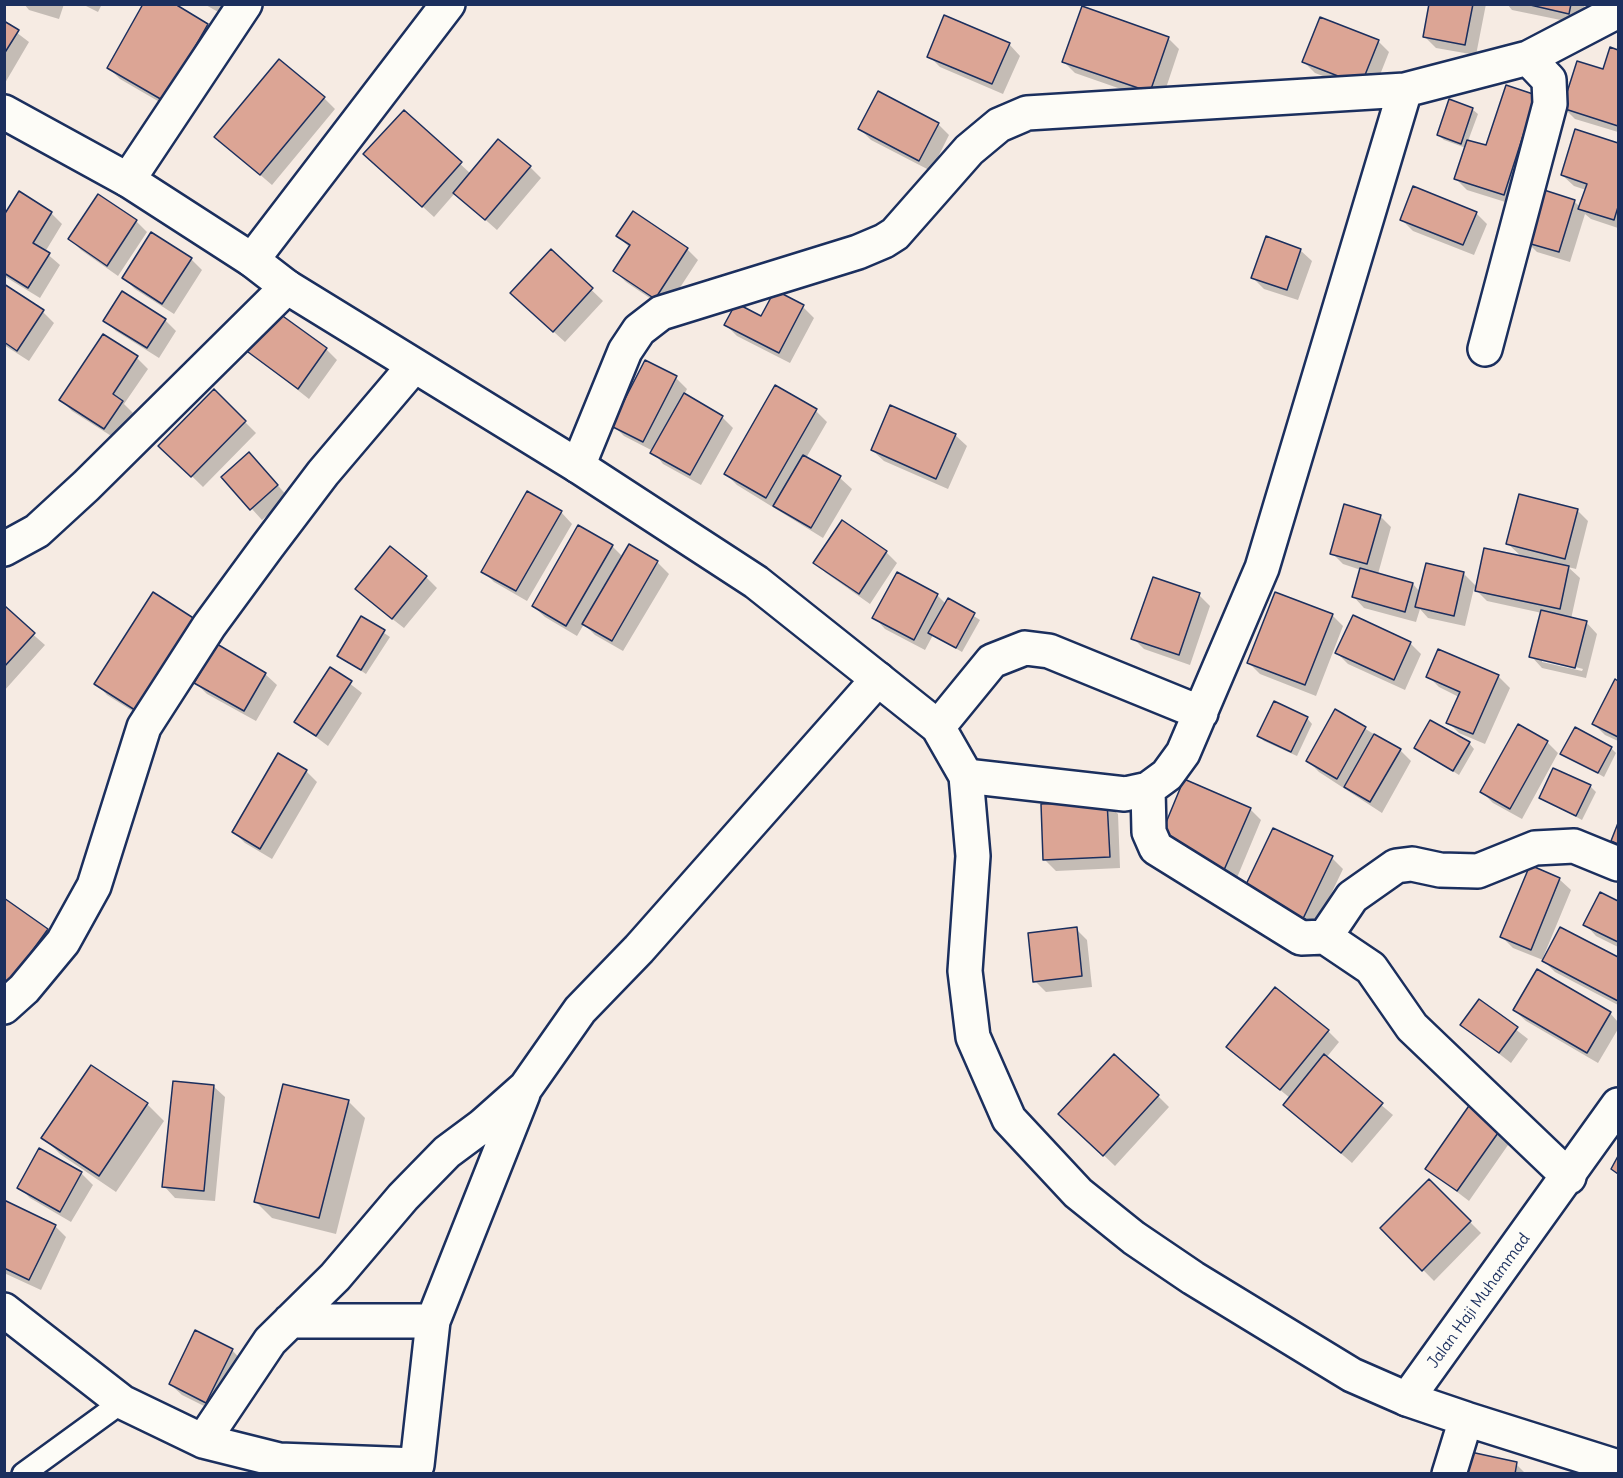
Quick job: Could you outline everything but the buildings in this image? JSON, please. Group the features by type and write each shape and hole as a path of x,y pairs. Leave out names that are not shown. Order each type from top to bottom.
{"street":[{"path":"128,180 236,21 244,4"},
{"path":"252,260 448,4"},
{"path":"578,466 625,351 639,330 661,313 858,252 884,241 895,234 969,150 999,125 1017,117 1027,113 1405,90 1528,58 1618,11"},
{"path":"1485,349 1550,104 1549,80 1528,58"},
{"path":"966,776 1125,794 1148,789 1167,775 1183,753 1265,557 1405,90"},
{"path":"4,112 128,180 252,260 287,287 413,367 578,466 756,582 938,727 966,776 973,856 965,971 973,1037 1009,1119 1078,1193 1134,1238 1193,1278 1352,1375 1407,1399 1618,1467"},
{"path":"4,549 37,531 86,486 287,287"},
{"path":"4,1007 24,989 63,942 94,886 144,727 209,626 267,547 323,473 413,367"},
{"path":"938,727 992,661 1025,648 1048,651 1201,713"},
{"path":"4,1310 122,1402 203,1441 279,1460 416,1469 433,1321 526,1087 580,1010 639,950 878,679"},
{"path":"1148,789 1149,832 1156,848 1301,939 1325,937 1371,968 1412,1027 1569,1177"},
{"path":"1325,937 1352,897 1396,866 1412,864 1440,870 1478,871 1535,848 1574,846 1618,864"},
{"path":"203,1441 262,1351 334,1277 403,1197 447,1152 482,1126 526,1087"},
{"name":"Jalan Haji Muhammad","path":"1407,1399 1569,1177 1618,1105"},
{"path":"290,1321 433,1321"},
{"path":"1449,1473 1466,1419"}],"lane":[{"path":"23,1473 122,1402"}]}
